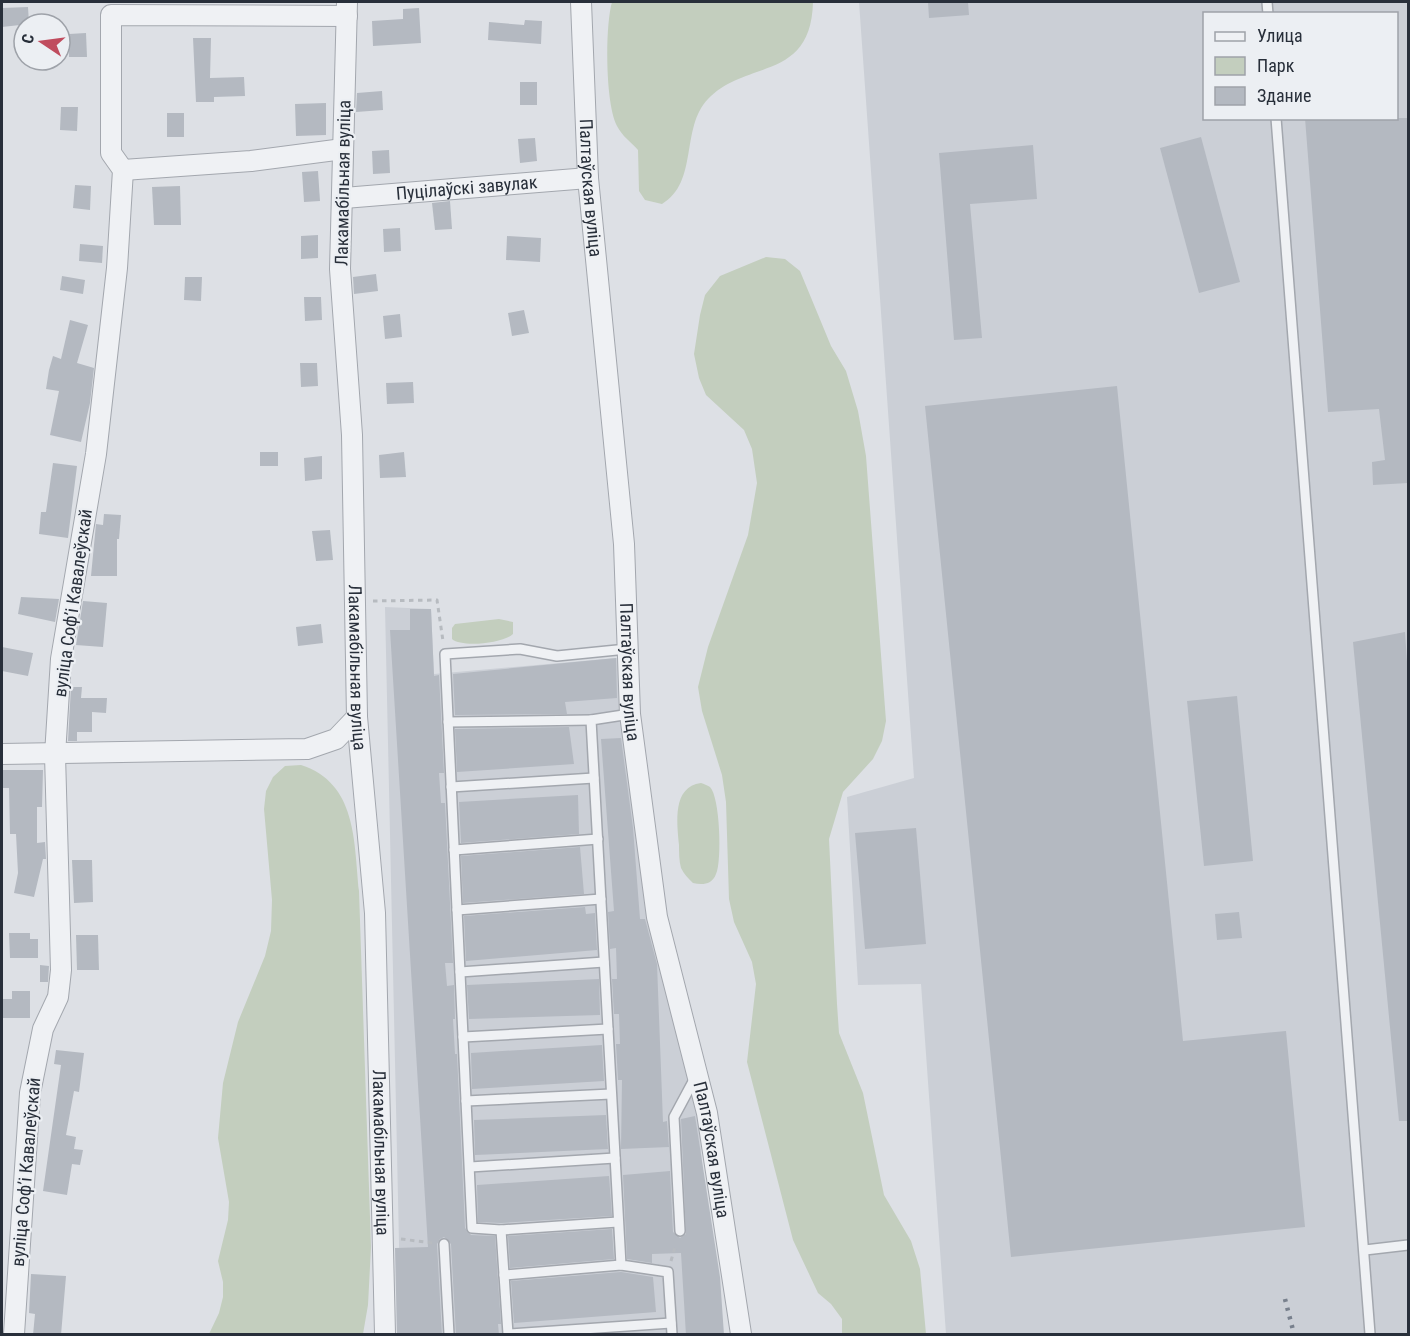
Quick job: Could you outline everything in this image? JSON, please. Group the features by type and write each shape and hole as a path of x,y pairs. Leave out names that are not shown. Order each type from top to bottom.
{"street":[{"name":"Палтаўская вуліца","path":"581,2 588,178 624,544 630,714 657,917 707,1113 741,1335"},
{"name":"вуліца Софʼі Кавалеўскай","path":"14,1335 30,1093 43,1029 58,997 61,970 55,755 61,659 96,454 117,268 123,170 111,153 111,15 347,9"},
{"name":"Лакамабільная вуліца","path":"347,9 344,198 340,269 352,435 357,717 375,913 385,1335"},
{"path":"123,170 251,161 343,149"},
{"name":"Пуцілаўскі завулак","path":"344,198 588,178"},
{"path":"2,754 55,755 307,749 336,739 357,717"}],"lane":[{"path":"1276,120 1370,1335"},
{"path":"618,1222 501,1230 472,1228 445,654 520,649 557,656 627,649"},
{"path":"448,722 591,720 630,714"},
{"path":"591,720 621,1265"},
{"path":"451,787 594,778"},
{"path":"454,850 598,839"},
{"path":"457,910 601,899"},
{"path":"460,972 604,962"},
{"path":"463,1037 608,1029"},
{"path":"680,1231 674,1117 697,1074"},
{"path":"466,1101 612,1094"},
{"path":"470,1167 615,1158"},
{"path":"501,1230 509,1335 671,1323"},
{"path":"444,1244 448,1335"},
{"path":"1365,1250 1408,1245"},
{"path":"504,1275 621,1265 668,1272 672,1335"}],"path":[{"path":"356,601 436,600 445,654"},
{"path":"668,1272 680,1231"}],"shaded area":[{"path":"859,2 1408,2 1408,1334 946,1334 921,984 858,985 847,797 914,778"},
{"path":"385,607 431,609 434,674 617,658 655,919 698,1115 717,1334 401,1334"}],"green space":[{"path":"612,2 813,2 809,27 801,45 789,57 774,66 740,78 723,87 708,99 694,125 681,182 662,204 645,200 639,191 638,150 619,130 613,115 607,64 608,28"},
{"path":"766,257 785,259 800,271 831,346 846,371 858,411 866,456 886,721 882,741 873,759 843,792 829,839 837,1004 839,1033 863,1093 884,1195 911,1241 920,1269 926,1334 842,1334 842,1319 831,1304 818,1293 793,1240 747,1062 756,984 752,962 734,922 729,899 726,802 722,775 702,711 698,687 708,647 748,535 757,483 752,449 744,430 706,395 699,378 694,354 705,295 720,276"},
{"path":"499,619 513,622 513,634 501,640 473,644 452,639 452,628 455,624"},
{"path":"301,765 319,774 333,785 343,800 349,816 356,853 371,1247 368,1305 363,1334 209,1334 219,1313 223,1297 223,1282 218,1261 228,1220 229,1202 218,1138 223,1083 238,1022 265,956 271,931 272,900 264,809 266,791 273,777 285,766"},
{"path":"701,783 710,787 716,803 719,843 716,874 709,882 700,884 693,883 681,868 677,816 685,791"}],"building":[{"path":"928,2 968,2 969,15 929,18"},
{"path":"28,7 28,12 12,12 12,26 2,27 2,8"},
{"path":"419,8 421,43 373,46 372,21 403,19 403,9"},
{"path":"525,20 542,21 541,44 488,40 489,22 524,25"},
{"path":"86,33 87,57 72,57 72,34"},
{"path":"193,38 211,38 210,78 244,77 245,96 214,97 214,102 196,102"},
{"path":"520,82 537,82 537,105 520,105"},
{"path":"382,91 383,110 356,112 357,93"},
{"path":"326,103 326,135 296,136 295,104"},
{"path":"61,107 78,107 77,131 60,130"},
{"path":"167,113 184,113 184,137 167,137"},
{"path":"1398,118 1408,118 1408,483 1373,485 1372,462 1385,460 1379,409 1328,412 1305,120 1398,120"},
{"path":"1201,137 1240,282 1199,293 1160,148"},
{"path":"535,138 537,161 520,163 518,139"},
{"path":"1033,145 1037,199 970,204 982,338 954,340 939,153"},
{"path":"389,150 390,173 373,174 372,151"},
{"path":"318,171 320,201 304,202 302,172"},
{"path":"75,185 91,186 90,210 73,208"},
{"path":"180,186 181,225 154,225 152,187"},
{"path":"450,201 452,229 435,230 432,203"},
{"path":"400,228 401,251 384,252 383,229"},
{"path":"318,235 318,258 301,259 301,236"},
{"path":"507,236 541,238 540,262 506,260"},
{"path":"80,244 103,246 102,263 79,261"},
{"path":"376,274 378,291 354,294 353,277"},
{"path":"62,276 85,280 83,294 60,290"},
{"path":"185,277 202,277 201,301 184,300"},
{"path":"304,297 321,297 322,320 305,321"},
{"path":"524,310 529,333 512,336 508,313"},
{"path":"400,314 402,337 385,339 383,316"},
{"path":"70,320 88,325 77,363 94,368 90,403 81,442 50,435 59,391 46,389 49,370 53,356 61,359"},
{"path":"300,363 317,363 318,386 301,387"},
{"path":"413,382 414,403 387,404 386,383"},
{"path":"1117,386 1183,1041 1286,1031 1305,1227 1011,1257 925,406"},
{"path":"260,452 278,452 278,466 260,466"},
{"path":"404,452 406,477 380,478 379,455"},
{"path":"322,456 322,479 305,481 304,458"},
{"path":"53,463 77,466 68,538 39,534 41,512 46,512"},
{"path":"104,514 121,515 119,539 117,539 117,576 91,576 96,524 103,525"},
{"path":"330,530 333,560 316,561 312,531"},
{"path":"21,597 59,599 55,622 18,614"},
{"path":"83,601 107,603 103,647 76,645"},
{"path":"410,609 431,609 434,676 439,675 444,773 439,773 441,803 445,803 453,963 445,963 447,986 454,985 455,1019 453,1019 455,1054 457,1054 465,1228 471,1235 495,1236 501,1324 498,1324 499,1335 456,1335 451,1244 444,1237 437,1244 442,1335 397,1335 395,1248 428,1247 390,630 410,630"},
{"path":"321,624 323,643 298,646 296,627"},
{"path":"1405,632 1408,677 1408,1121 1399,1121 1353,642"},
{"path":"2,647 33,653 28,676 2,671"},
{"path":"616,658 617,698 565,702 567,714 455,715 453,674"},
{"path":"71,687 82,687 81,698 107,698 106,713 92,712 92,732 77,732 77,741 68,741"},
{"path":"1237,696 1253,861 1204,866 1187,701"},
{"path":"569,727 574,764 457,772 455,729"},
{"path":"621,738 633,828 640,919 645,919 657,964 663,1122 667,1121 669,1147 621,1149 622,1080 618,1080 616,1044 620,1044 619,1014 614,1014 612,979 617,979 616,948 610,949 608,912 614,911 601,739"},
{"path":"2,770 43,770 42,807 37,807 37,843 45,842 46,859 43,859 34,897 14,893 18,873 16,834 10,834 9,788 2,788"},
{"path":"578,795 579,834 461,843 459,802"},
{"path":"916,828 926,944 865,949 855,833"},
{"path":"580,847 584,894 463,903 461,856"},
{"path":"72,860 92,860 93,902 74,903"},
{"path":"585,907 586,914 595,913 597,950 466,961 464,916"},
{"path":"1239,912 1242,938 1217,940 1215,914"},
{"path":"9,933 30,933 30,939 38,939 38,958 10,958"},
{"path":"76,935 98,935 99,970 77,970"},
{"path":"40,965 49,966 48,982 40,982"},
{"path":"599,979 600,1015 469,1019 467,985"},
{"path":"12,991 30,991 30,1018 3,1018 3,999 12,999"},
{"path":"602,1045 604,1081 472,1089 471,1053"},
{"path":"56,1050 84,1053 79,1092 74,1091 66,1135 76,1137 74,1149 83,1150 80,1165 72,1164 67,1195 43,1191 61,1065 54,1064"},
{"path":"606,1115 608,1149 475,1155 474,1120"},
{"path":"695,1116 720,1277 724,1335 686,1335 681,1253 652,1254 652,1263 627,1259 623,1175 670,1171 673,1232 680,1238 686,1234 681,1119"},
{"path":"609,1176 612,1216 501,1223 478,1222 477,1185"},
{"path":"612,1229 614,1259 510,1268 508,1236"},
{"path":"621,1272 653,1277 656,1312 514,1323 511,1281"},
{"path":"31,1274 66,1276 61,1335 33,1335 35,1314 29,1313"}],"railway":[{"path":"1285,1299 1294,1334"}]}
